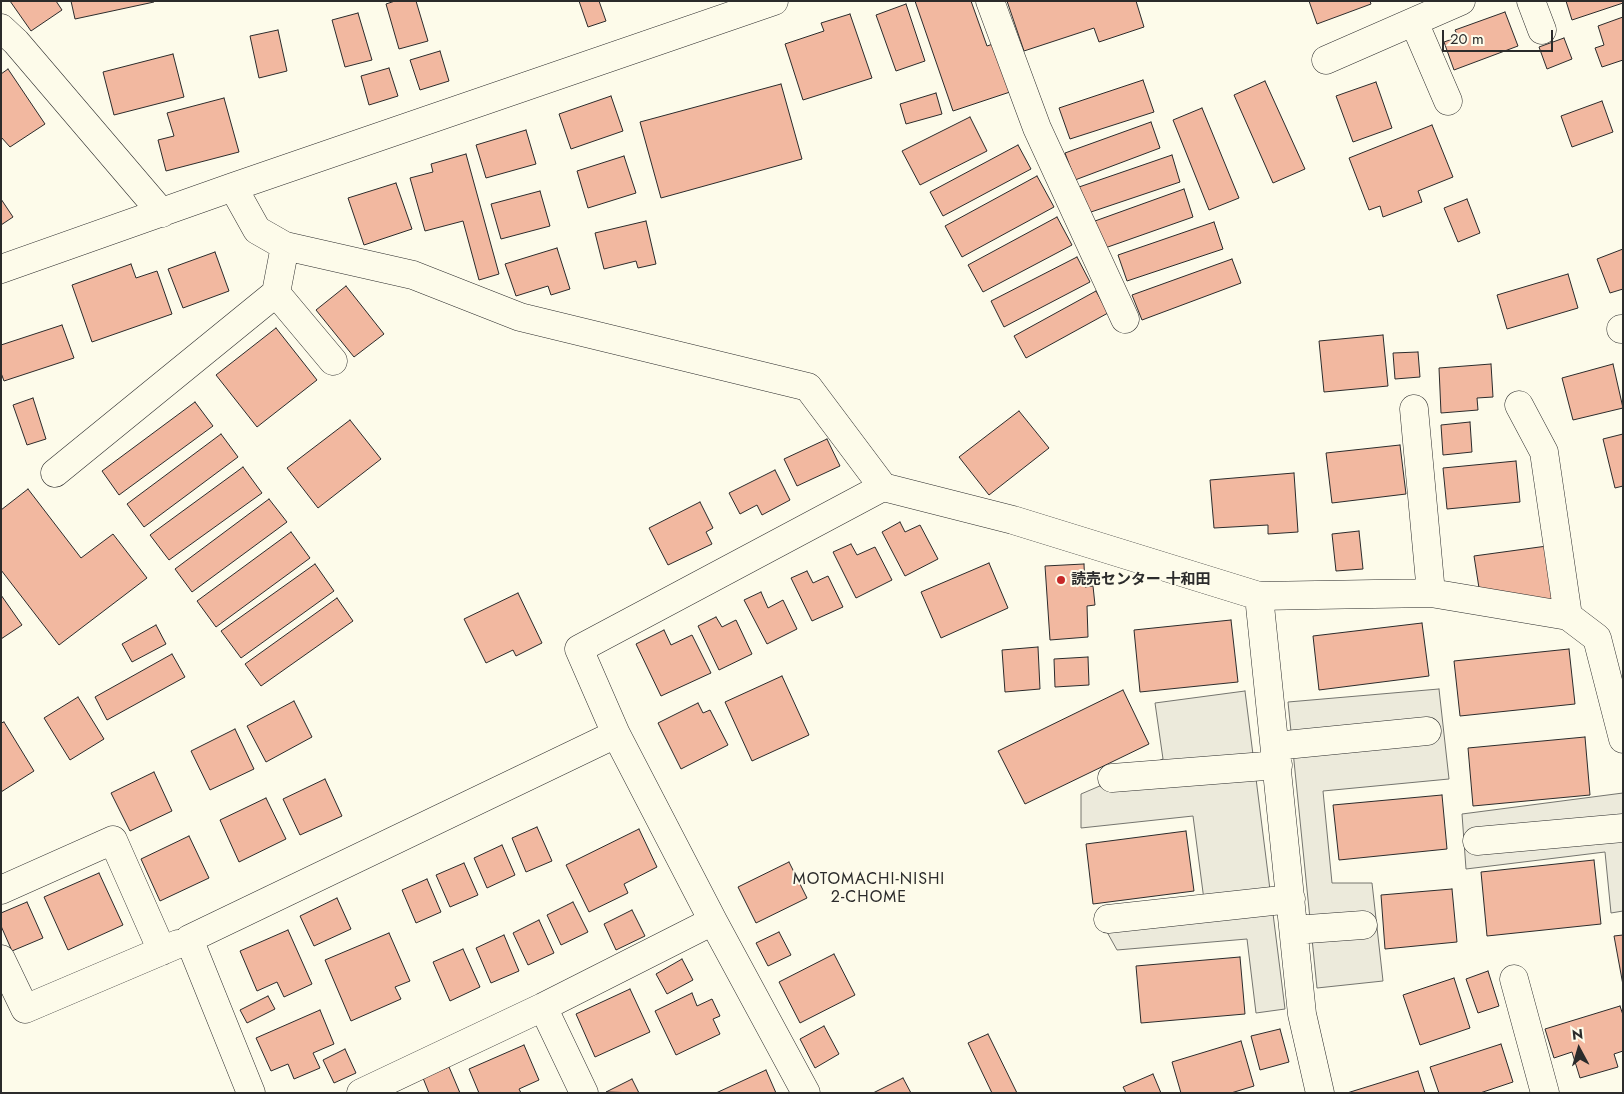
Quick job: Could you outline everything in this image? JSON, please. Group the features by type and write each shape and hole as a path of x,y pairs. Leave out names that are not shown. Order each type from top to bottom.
{"street":[{"path":"1,270 233,187 774,1"},
{"path":"990,1 1037,128 1125,320"},
{"path":"1326,60 1461,1"},
{"path":"1531,1 1542,30"},
{"path":"1414,22 1448,101"},
{"path":"1,28 16,42 162,213"},
{"path":"233,187 257,230 285,246 413,275 520,317 808,387 883,488 1013,520 1259,596 1431,593 1568,616 1597,638 1623,738"},
{"path":"56,473 276,293 285,246"},
{"path":"276,293 333,361"},
{"path":"1519,404 1544,452 1568,616"},
{"path":"1414,409 1431,593"},
{"path":"806,1093 712,922 616,734 580,649 883,488"},
{"path":"1259,596 1302,1014 1320,1093"},
{"path":"1112,778 1276,756 1427,731"},
{"path":"1,959 25,1009 189,939 616,734"},
{"path":"1476,841 1623,828"},
{"path":"1,890 113,840 162,951"},
{"path":"1108,919 1291,899"},
{"path":"361,1093 543,1007 712,922"},
{"path":"1294,930 1362,925"},
{"path":"189,939 251,1093"},
{"path":"1514,979 1545,1093"},
{"path":"543,1007 584,1093"}],"shaded area":[{"path":"1439,689 1449,779 1323,791 1332,883 1372,883 1383,981 1317,988 1288,702"},
{"path":"1245,691 1285,1009 1256,1013 1247,939 1117,950 1097,914 1204,900 1193,816 1081,828 1081,794 1163,759 1155,703"},
{"path":"1623,793 1623,911 1611,913 1605,852 1466,869 1462,814"}],"building":[{"path":"10,1 56,1 62,10 31,31"},
{"path":"71,1 154,1 154,2 75,19"},
{"path":"395,1 416,1 428,41 399,49 386,4"},
{"path":"579,1 599,1 606,21 588,27"},
{"path":"915,1 971,1 987,46 996,43 1013,91 953,111"},
{"path":"1007,1 1136,1 1144,27 1099,42 1094,28 1024,51"},
{"path":"1309,1 1370,1 1371,4 1317,24"},
{"path":"1566,1 1623,1 1623,3 1572,20"},
{"path":"906,4 925,61 896,71 876,15"},
{"path":"1505,12 1518,46 1454,70 1444,42 1458,37 1455,30"},
{"path":"358,13 372,60 345,67 332,20"},
{"path":"850,14 872,78 803,100 785,44 824,31 821,23"},
{"path":"1623,17 1623,60 1602,67 1595,48 1604,45 1598,26"},
{"path":"278,30 287,71 259,78 250,36"},
{"path":"1564,38 1572,59 1547,69 1539,47"},
{"path":"440,51 449,81 420,90 410,60"},
{"path":"173,54 184,97 114,115 103,72"},
{"path":"389,68 398,96 369,105 361,76"},
{"path":"8,69 45,124 10,147 1,137 1,74"},
{"path":"1143,80 1154,112 1070,139 1059,108"},
{"path":"1265,81 1305,169 1273,183 1234,95"},
{"path":"1376,82 1392,128 1353,142 1336,96"},
{"path":"781,84 802,159 661,198 640,122"},
{"path":"936,93 942,114 906,124 900,104"},
{"path":"611,96 623,131 571,149 559,114"},
{"path":"224,98 239,152 166,171 158,140 174,136 167,113"},
{"path":"1602,101 1613,132 1572,147 1561,116"},
{"path":"1202,108 1239,198 1209,210 1173,120"},
{"path":"970,117 987,151 920,185 902,151"},
{"path":"1151,122 1160,148 1075,180 1065,153"},
{"path":"1432,125 1453,177 1418,191 1422,202 1383,217 1380,206 1369,210 1349,158"},
{"path":"526,130 536,164 486,178 476,145"},
{"path":"1018,145 1031,169 943,216 930,192"},
{"path":"466,154 499,274 479,280 463,221 425,231 410,178 433,172 431,164"},
{"path":"1172,155 1180,182 1088,213 1079,187"},
{"path":"624,156 636,193 588,208 577,171"},
{"path":"1037,176 1054,207 962,257 945,226"},
{"path":"396,183 412,229 364,245 348,198"},
{"path":"1184,189 1193,217 1105,248 1095,221"},
{"path":"540,191 550,226 501,239 491,204"},
{"path":"1,199 13,217 1,225"},
{"path":"1467,199 1480,233 1458,242 1444,208"},
{"path":"1057,217 1072,245 983,292 968,265"},
{"path":"646,221 656,264 638,268 636,261 604,269 595,233"},
{"path":"1214,222 1223,249 1127,281 1118,255"},
{"path":"557,248 570,289 551,295 548,286 516,296 505,264"},
{"path":"1623,249 1623,289 1610,293 1597,259"},
{"path":"215,252 229,291 183,308 168,269"},
{"path":"1077,257 1090,282 1004,327 991,301"},
{"path":"1232,259 1241,283 1142,320 1132,295"},
{"path":"131,264 136,278 157,271 172,314 92,342 72,285"},
{"path":"1568,274 1578,308 1507,329 1497,295"},
{"path":"346,286 384,334 354,357 316,310"},
{"path":"1096,291 1108,313 1026,358 1014,336"},
{"path":"62,325 74,358 4,381 1,373 1,345"},
{"path":"276,328 317,380 257,427 216,375"},
{"path":"1383,335 1388,386 1324,392 1319,341"},
{"path":"1418,352 1420,377 1395,379 1393,353"},
{"path":"1491,364 1493,397 1477,398 1478,410 1441,413 1439,368"},
{"path":"1613,364 1623,408 1573,420 1562,378"},
{"path":"33,398 46,439 27,445 13,405"},
{"path":"195,402 213,426 119,495 102,471"},
{"path":"1019,411 1049,448 989,495 959,457"},
{"path":"350,420 381,459 318,508 287,468"},
{"path":"1470,422 1472,452 1443,455 1441,425"},
{"path":"221,434 238,457 144,527 127,504"},
{"path":"1623,434 1623,486 1615,488 1603,439"},
{"path":"827,439 840,466 797,486 784,459"},
{"path":"1400,445 1406,494 1332,503 1326,453"},
{"path":"1516,461 1520,502 1447,509 1443,468"},
{"path":"243,467 262,493 169,560 150,535"},
{"path":"775,470 790,500 762,515 757,505 740,514 729,493"},
{"path":"1294,473 1298,532 1268,534 1268,525 1214,528 1210,480"},
{"path":"28,489 81,558 113,534 147,578 59,645 1,570 1,510"},
{"path":"269,499 287,522 192,592 175,569"},
{"path":"700,502 713,528 706,532 712,544 668,565 649,528"},
{"path":"900,522 905,532 920,525 938,559 905,576 882,532"},
{"path":"1359,531 1363,569 1336,571 1332,534"},
{"path":"291,532 310,558 216,627 197,601"},
{"path":"851,544 857,555 875,547 892,580 856,598 833,552"},
{"path":"1547,546 1554,602 1479,588 1474,556"},
{"path":"989,563 1008,608 941,638 921,592"},
{"path":"315,564 334,591 241,658 221,631"},
{"path":"1084,564 1085,587 1093,586 1095,605 1087,606 1088,637 1050,640 1045,566"},
{"path":"807,571 813,583 828,576 843,607 812,621 791,578"},
{"path":"761,592 768,608 783,600 797,629 767,644 744,600"},
{"path":"518,593 542,643 516,656 513,650 486,663 464,619"},
{"path":"1,595 22,625 1,639"},
{"path":"337,598 353,621 261,686 245,664"},
{"path":"716,617 722,627 736,620 752,654 719,670 698,626"},
{"path":"1231,620 1238,682 1140,692 1134,630"},
{"path":"1422,623 1429,676 1319,690 1313,636"},
{"path":"156,625 166,644 132,662 122,644"},
{"path":"664,630 671,645 692,635 711,673 661,696 636,644"},
{"path":"1038,647 1040,689 1005,692 1002,650"},
{"path":"1569,649 1575,704 1460,716 1454,661"},
{"path":"172,654 185,677 107,720 95,697"},
{"path":"1088,657 1089,685 1055,687 1054,659"},
{"path":"782,676 809,735 752,761 725,702"},
{"path":"1123,690 1149,744 1025,804 998,751"},
{"path":"78,697 104,739 70,760 44,718"},
{"path":"294,701 312,737 266,762 247,726"},
{"path":"698,703 703,713 710,710 728,745 681,769 658,723"},
{"path":"4,722 34,771 1,792 1,723"},
{"path":"235,729 254,769 210,790 191,751"},
{"path":"1585,737 1590,795 1473,806 1468,748"},
{"path":"154,772 172,811 130,831 111,793"},
{"path":"325,779 342,816 300,835 283,799"},
{"path":"1442,795 1447,849 1339,860 1333,805"},
{"path":"266,798 286,839 239,862 220,820"},
{"path":"537,827 552,861 526,872 512,838"},
{"path":"639,829 657,867 624,884 628,893 589,912 566,865"},
{"path":"1186,831 1194,891 1093,904 1086,844"},
{"path":"189,836 209,878 160,901 141,859"},
{"path":"502,845 515,875 487,888 474,858"},
{"path":"1594,860 1601,924 1487,936 1481,872"},
{"path":"789,862 807,898 756,923 738,887"},
{"path":"464,863 478,895 450,907 436,875"},
{"path":"99,873 123,925 68,950 44,897"},
{"path":"427,879 441,912 416,923 402,890"},
{"path":"1452,889 1457,942 1385,949 1381,895"},
{"path":"337,898 351,929 314,946 300,916"},
{"path":"27,902 43,938 12,951 1,926 1,913"},
{"path":"573,902 588,932 561,945 547,915"},
{"path":"632,910 645,936 616,950 604,924"},
{"path":"539,920 554,953 528,965 513,933"},
{"path":"288,930 312,984 284,997 277,982 257,991 240,951"},
{"path":"779,932 791,955 768,966 756,943"},
{"path":"389,933 410,981 395,987 401,999 351,1021 325,960"},
{"path":"504,935 519,971 491,983 476,948"},
{"path":"1623,935 1623,985 1614,936"},
{"path":"463,949 480,987 450,1001 433,962"},
{"path":"834,954 855,995 800,1023 779,982"},
{"path":"1240,957 1245,1014 1141,1023 1136,966"},
{"path":"682,959 693,980 667,994 656,974"},
{"path":"1488,971 1499,1006 1478,1013 1466,979"},
{"path":"1454,978 1470,1028 1420,1045 1403,995"},
{"path":"630,989 650,1032 595,1057 576,1014"},
{"path":"692,993 697,1006 712,999 720,1016 713,1019 720,1034 676,1055 655,1011"},
{"path":"268,996 275,1009 247,1023 240,1010"},
{"path":"1620,1006 1623,1015 1623,1051 1614,1054 1618,1067 1580,1078 1572,1052 1554,1058 1545,1029"},
{"path":"320,1010 334,1044 313,1053 320,1068 294,1079 288,1064 271,1071 256,1038"},
{"path":"824,1026 839,1054 815,1068 800,1039"},
{"path":"1280,1029 1289,1062 1260,1070 1251,1036"},
{"path":"988,1034 1017,1093 992,1093 968,1043"},
{"path":"1241,1041 1254,1086 1231,1093 1181,1093 1172,1062"},
{"path":"1501,1044 1513,1082 1480,1093 1439,1093 1430,1067"},
{"path":"524,1045 539,1080 519,1089 521,1093 479,1093 469,1069"},
{"path":"345,1049 356,1073 334,1083 323,1060"},
{"path":"449,1067 460,1093 429,1093 423,1078"},
{"path":"766,1070 776,1093 716,1093"},
{"path":"1418,1071 1425,1093 1347,1093"},
{"path":"1153,1074 1161,1093 1126,1093 1123,1087"},
{"path":"903,1078 911,1093 873,1093"},
{"path":"632,1079 639,1093 606,1092"}],"place":[{"name":"読売センター 十和田","path":"1061,580"}],"district":[{"name":"MOTOMACHI-NISHI 2-CHOME","path":"869,889"}]}
